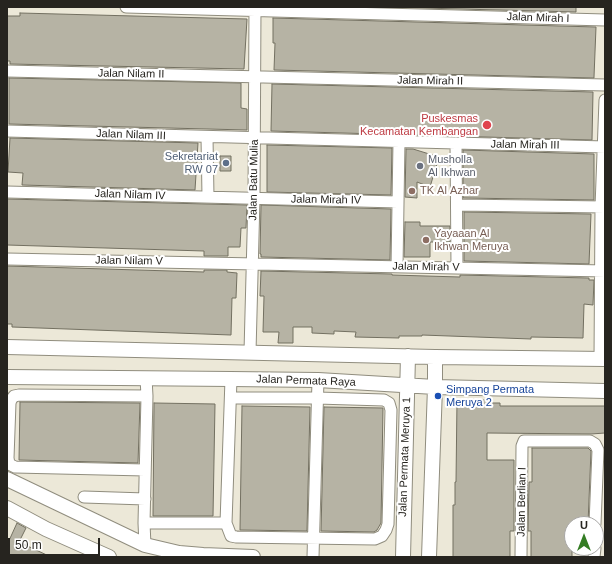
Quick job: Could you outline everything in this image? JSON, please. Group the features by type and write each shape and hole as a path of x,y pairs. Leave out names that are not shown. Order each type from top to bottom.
{"street":[{"name":"Jalan Mirah I","path":"126,7 255,9 605,20"},
{"name":"Jalan Batu Mulia","path":"250,352 255,138 255,9"},
{"name":"Jalan Nilam II","path":"7,71 255,76"},
{"name":"Jalan Mirah II","path":"255,76 605,85"},
{"path":"7,347 435,357 602,359 605,100"},
{"name":"Jalan Nilam III","path":"7,131 255,138"},
{"path":"207,137 208,197"},
{"name":"Jalan Mirah III","path":"255,138 604,147"},
{"path":"397,267 399,141"},
{"path":"456,143 458,204 457,268"},
{"name":"Jalan Nilam IV","path":"7,192 254,198"},
{"name":"Jalan Mirah IV","path":"254,198 398,202"},
{"path":"458,204 603,207"},
{"name":"Jalan Nilam V","path":"7,259 252,263"},
{"name":"Jalan Mirah V","path":"252,263 603,271"},
{"name":"Jalan Permata Meruya 1","path":"402,557 408,356"},
{"path":"429,557 435,357"},
{"name":"Jalan Permata Raya","path":"7,377 318,380 407,386 605,391"},
{"path":"145,545 146,378"},
{"path":"231,378 226,523 230,536 375,539 384,534 388,524 389,403 384,400 231,398"},
{"path":"313,557 318,380"},
{"path":"145,470 15,467 9,464 8,458 10,400 14,396 147,396"},
{"name":"Jalan Berlian I","path":"521,557 522,446 524,441 590,441 596,444 598,450 595,516"},
{"path":"7,479 145,545 187,553 252,557"},
{"path":"84,497 145,500"},
{"path":"7,508 46,529 109,557"},
{"path":"144,523 226,523"}],"building":[{"path":"384,7 576,7 576,12"},
{"path":"20,13 247,19 244,69 10,64 10,61 7,61 7,16 20,16"},
{"path":"273,18 596,27 594,78 274,70 275,43 273,43"},
{"path":"9,78 241,83 241,108 247,109 247,130 9,124"},
{"path":"272,84 593,92 592,140 271,131"},
{"path":"10,138 198,143 195,190 22,185 23,173 8,172"},
{"path":"267,145 392,148 391,195 267,192"},
{"name":"Musholla Al Ikhwan","path":"406,149 413,149 439,157 430,187 417,182 417,198 405,197"},
{"path":"463,150 594,154 594,200 463,198"},
{"name":"Sekretariat RW 07","path":"220,156 231,156 231,171 220,171"},
{"path":"7,199 247,205 246,228 241,228 240,247 228,247 228,256 204,256 204,251 7,245"},
{"path":"261,205 391,209 390,260 261,257"},
{"path":"464,212 591,214 589,264 464,261"},
{"name":"Yayaaan Al Ikhwan Meruya","path":"405,222 420,222 420,226 450,226 450,242 430,242 430,257 404,257"},
{"path":"7,266 204,272 204,270 227,270 227,272 237,273 236,298 232,298 231,335 12,327 12,324 7,324"},
{"path":"261,271 460,277 460,275 589,278 589,280 594,280 593,305 584,304 583,338 531,337 531,339 422,335 399,336 399,338 355,337 356,332 334,331 334,334 312,333 312,327 293,327 293,343 278,343 279,332 263,332 264,296 260,296"},
{"path":"457,400 487,400 487,403 500,403 500,406 605,406 605,433 487,433 487,460 514,460 514,531 510,531 510,557 453,557 453,505 455,505 456,482"},
{"path":"20,402 140,403 138,463 19,460"},
{"path":"154,403 215,404 213,516 153,516"},
{"path":"242,406 310,407 307,531 240,530"},
{"path":"324,407 383,408 381,523 374,532 321,531"},
{"path":"532,448 588,448 591,451 588,516 564,516 564,556 572,557 531,557 531,531 528,531 529,482 532,482"},
{"path":"17,523 26,528 19,542 51,557 7,557 7,545"}],"place":[{"name":"Puskesmas Kecamatan Kembangan","path":"487,125"},
{"name":"Sekretariat RW 07","path":"226,163"},
{"name":"Musholla Al Ikhwan","path":"420,166"},
{"name":"TK Al Azhar","path":"412,191"},
{"name":"Yayaaan Al Ikhwan Meruya","path":"426,240"},
{"name":"Simpang Permata Meruya 2","path":"438,396"}]}
